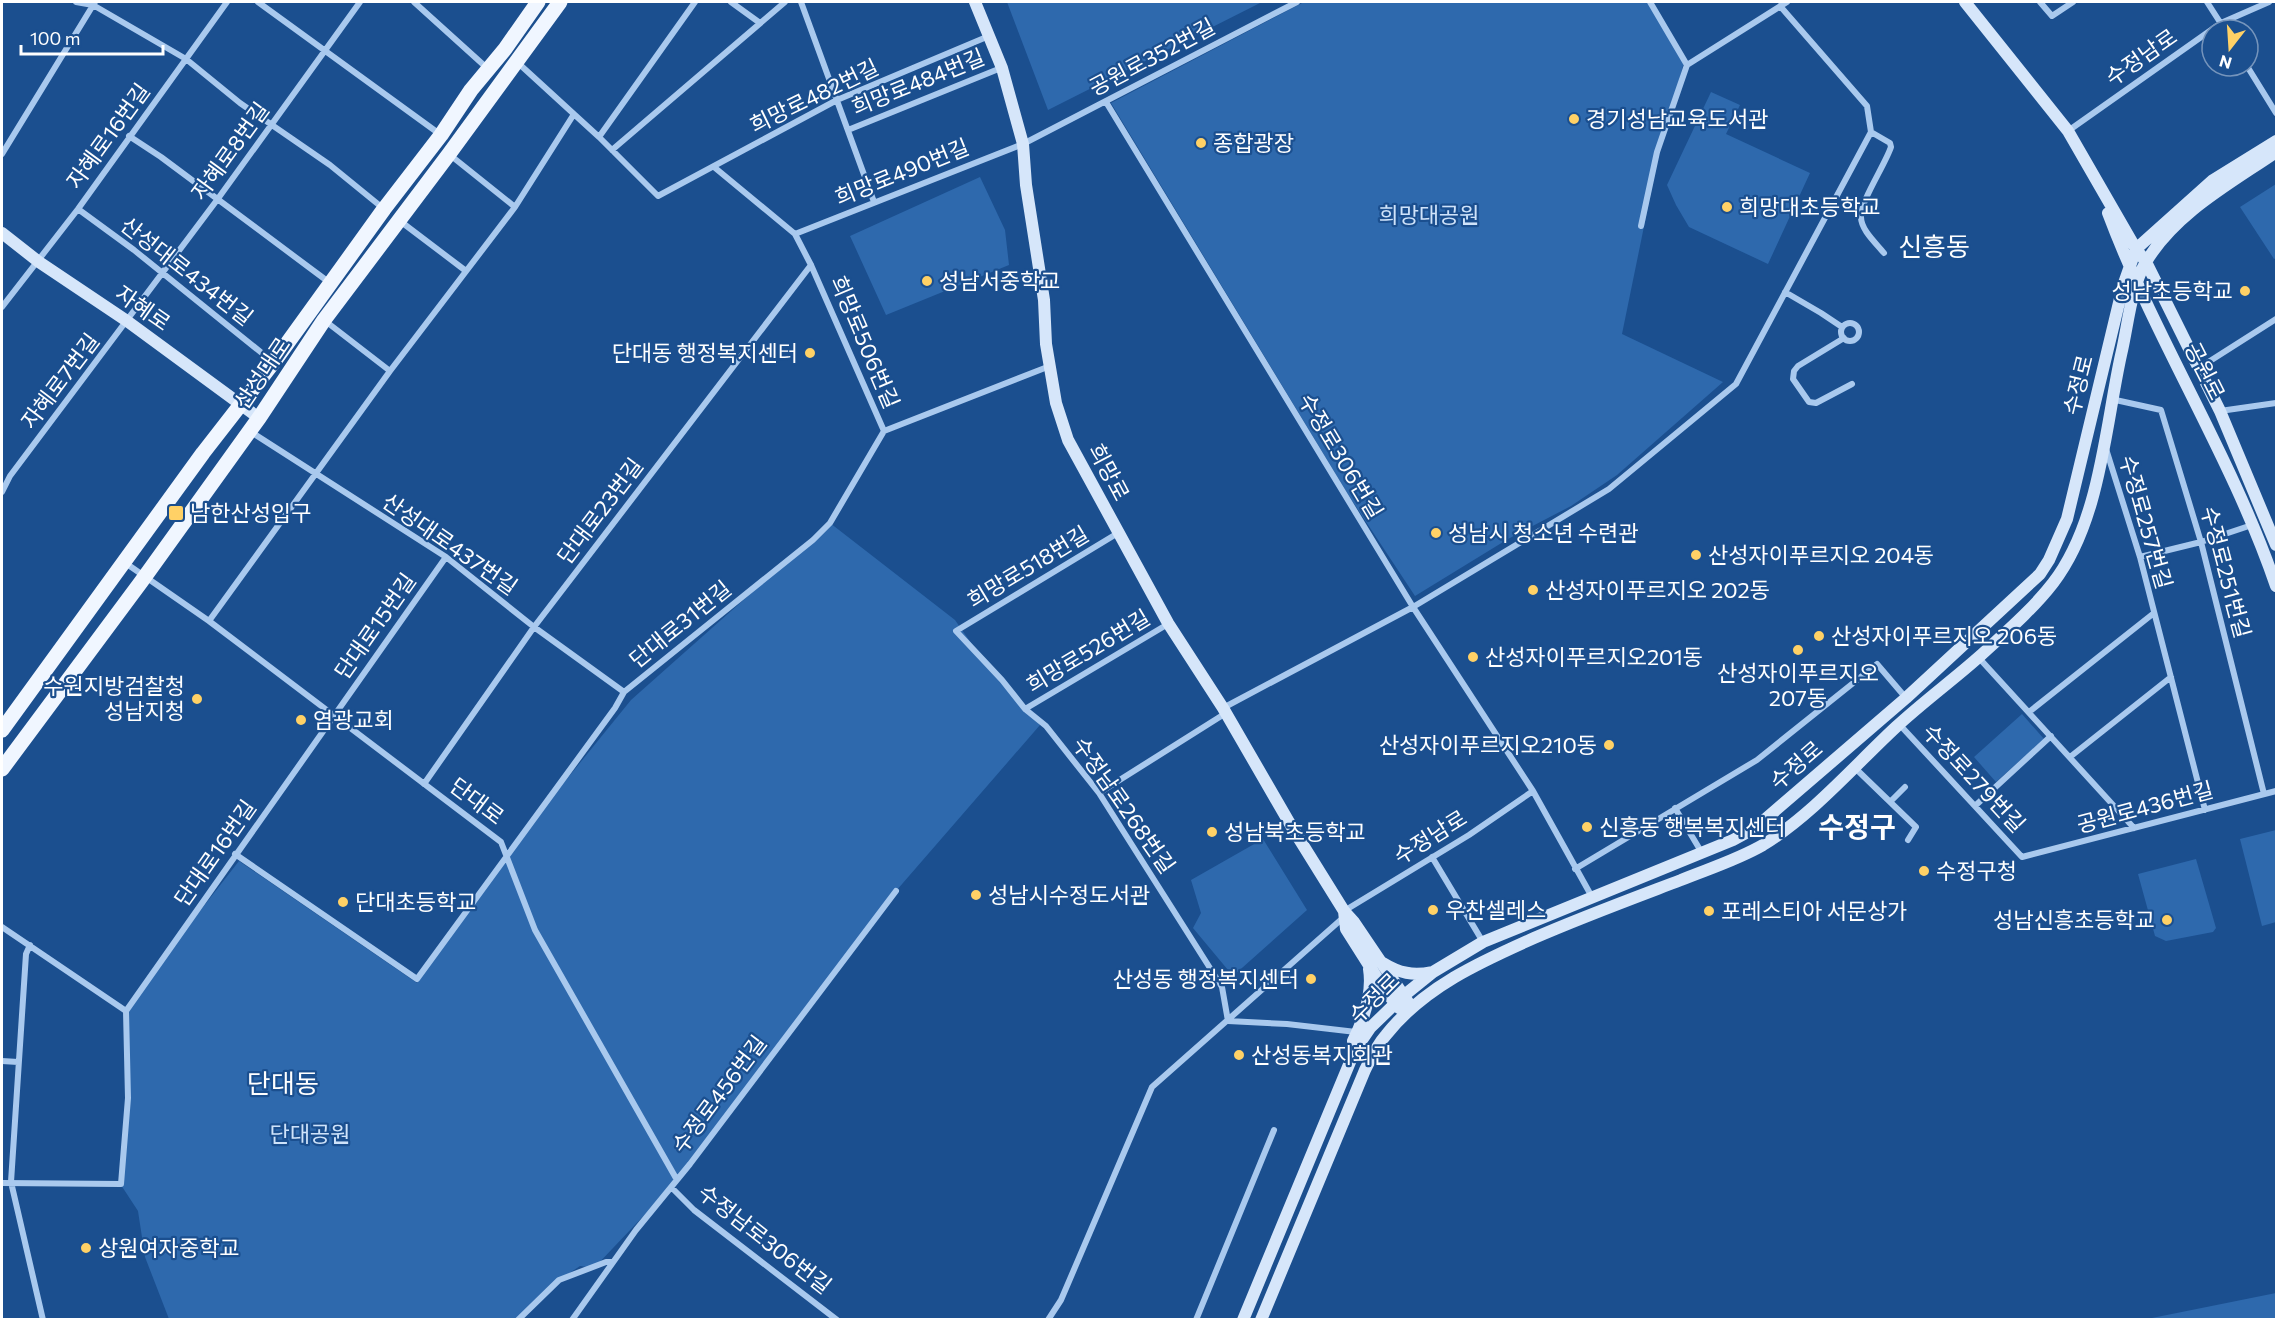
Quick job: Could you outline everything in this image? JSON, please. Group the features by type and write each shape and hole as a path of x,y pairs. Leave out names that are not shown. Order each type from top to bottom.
{"main road":[{"name":"산성대로","path":"2,730 538,2"},
{"name":"산성대로","path":"2,769 250,431 324,320 400,221 560,2"},
{"name":"희망로","path":"975,2 1002,68 1023,144 1026,185 1044,300 1046,344 1056,403 1068,440 1168,623 1224,711 1345,914 1354,922 1374,963 1398,1001 1409,1011"},
{"name":"공원로","path":"1965,2 2068,131 2136,249 2146,262 2220,411 2277,545"},
{"name":"수정로","path":"1243,1320 1362,1037 1398,1001 1433,972 1483,942 1702,853 1755,828 1906,698 2029,586 2049,560 2067,519 2128,267 2136,249 2213,180 2277,141"},
{"name":"수정로","path":"1261,1320 1365,1070 1386,1035 1409,1011 1467,969 1496,955 1575,921 1723,864 1764,844 1786,830 1899,724 1978,657 2043,595 2067,562 2085,524 2137,283 2146,262 2171,230 2211,196 2277,152"},
{"name":"공원로","path":"2094,176 2128,267 2204,417 2253,525 2277,586"},
{"name":"자혜로","path":"2,232 39,262 127,321 259,418"},
{"path":"1755,828 1764,844"},
{"path":"1345,1073 1348,1050 1369,1000 1374,963 1416,975 1433,972"}],"street":[{"path":"76,2 94,3 186,59 213,82 330,165 384,209"},
{"name":"자혜로16번길","path":"2,307 39,262 227,2"},
{"path":"258,2 441,135"},
{"name":"자혜로8번길","path":"127,321 360,2"},
{"path":"414,2 488,69"},
{"path":"599,137 695,2"},
{"path":"731,2 760,23"},
{"path":"515,61 612,150 785,2"},
{"path":"801,2 874,202"},
{"name":"공원로352번길","path":"1023,144 1297,2"},
{"path":"1650,2 1687,64"},
{"path":"1641,226 1657,152 1687,64 1787,2"},
{"path":"2040,2 2052,16 2073,2"},
{"path":"2207,2 2218,18"},
{"name":"수정남로","path":"2232,18 2269,2"},
{"path":"2,154 94,3"},
{"path":"1099,793 1224,711 1413,607 1610,489 1736,384 1871,132 1868,106 1780,6"},
{"name":"희망로482번길","path":"612,150 658,196 837,100 989,36"},
{"name":"수정남로","path":"2068,131 2200,38"},
{"name":"희망로484번길","path":"848,130 1002,68"},
{"path":"2255,78 2277,113"},
{"name":"수정로306번길","path":"1106,102 1413,607 1533,791 1592,897"},
{"path":"209,621 390,371 515,207 574,114"},
{"path":"1871,132 1890,143 1891,147 1865,201 1861,217 1863,225 1884,253"},
{"path":"129,136 161,157 331,284"},
{"name":"희망로490번길","path":"795,234 1023,144"},
{"path":"449,154 515,207"},
{"name":"희망로506번길","path":"714,167 795,234 812,265 884,431 1050,366"},
{"name":"산성대로434번길","path":"78,209 163,273 273,363"},
{"path":"400,221 466,271"},
{"name":"단대로23번길","path":"424,784 534,627 812,265"},
{"path":"1785,292 1842,327"},
{"path":"2199,368 2277,319"},
{"path":"324,320 390,371"},
{"name":"자혜로7번길","path":"2,492 10,476 127,321"},
{"path":"1852,322 1858,326 1860,332 1855,339 1850,341 1844,338 1841,333 1846,323 1852,322"},
{"path":"1844,338 1798,366 1794,371 1793,380 1809,402 1816,403 1852,384"},
{"name":"수정로251번길","path":"2111,399 2161,410 2200,542 2264,794"},
{"path":"2220,411 2277,403"},
{"name":"산성대로437번길","path":"250,431 446,557 534,627 624,692"},
{"name":"단대로31번길","path":"235,854 417,979 506,854 615,708 624,692 813,540 830,523 884,431"},
{"name":"수정로257번길","path":"2104,441 2140,557 2205,810"},
{"path":"2140,557 2200,542 2253,525"},
{"name":"희망로518번길","path":"956,632 1118,533"},
{"name":"단대로15번길","path":"333,715 446,557"},
{"name":"단대로","path":"124,562 209,621 501,843 535,930 677,1180"},
{"name":"수정로257번길","path":"2029,712 2154,613"},
{"name":"희망로526번길","path":"1025,709 1168,623"},
{"name":"수정남로268번길","path":"956,632 1002,680 1025,709 1046,726 1099,793 1222,987 1228,1021"},
{"path":"1978,657 2134,828"},
{"path":"1575,868 1757,760 1877,664 1906,698"},
{"path":"2070,757 2171,677"},
{"name":"단대로16번길","path":"126,1011 333,715"},
{"name":"수정로279번길","path":"1899,724 2022,857"},
{"path":"1976,805 2051,736"},
{"path":"1854,767 1916,827 1908,840"},
{"path":"1890,802 1905,787"},
{"name":"수정남로","path":"1048,1320 1061,1300 1152,1087 1345,914 1533,791"},
{"name":"공원로436번길","path":"2022,857 2277,791"},
{"path":"1674,808 1702,853"},
{"path":"1432,858 1483,942"},
{"name":"수정로456번길","path":"572,1320 636,1230 677,1180 896,891"},
{"path":"2,927 126,1011 128,1098 121,1185 2,1183"},
{"path":"30,945 26,954 11,1182 43,1320"},
{"path":"1228,1021 1287,1024 1357,1033"},
{"path":"2,1061 18,1062"},
{"path":"1196,1320 1274,1130"},
{"name":"수정남로306번길","path":"671,1187 694,1210 837,1320"},
{"path":"518,1320 559,1280 606,1262 614,1262"}],"green space":[{"path":"1007,2 1262,2 1048,110"},
{"name":"희망대공원","path":"1304,2 1648,2 1684,62 1658,158 1622,334 1723,382 1617,475 1571,506 1508,539 1415,596 1349,496 1111,103"},
{"path":"1711,92 1740,105 1726,134 1810,173 1768,264 1689,227 1667,185"},
{"path":"980,177 1005,230 1009,265 886,315 850,236"},
{"path":"2276,184 2276,258 2274,259 2240,207"},
{"name":"단대공원","path":"830,523 955,620 976,650 1040,725 896,891 671,1187 594,1268 580,1266 559,1280 518,1319 169,1319 145,1257 138,1211 121,1185 128,1098 126,1011 157,966 239,861 417,983 506,854 631,700"},
{"path":"2022,714 2044,739 1996,782 1974,757"},
{"path":"2276,830 2276,922 2262,926 2240,839"},
{"path":"1263,839 1307,910 1233,976 1193,928 1201,913 1191,880"},
{"path":"2196,859 2216,928 2213,932 2166,941 2155,936 2138,874"},
{"path":"2276,1293 2276,1319 2147,1319"}],"place":[{"name":"경기성남교육도서관","path":"1574,119"},
{"name":"종합광장","path":"1201,143"},
{"name":"희망대초등학교","path":"1727,207"},
{"name":"성남서중학교","path":"927,281"},
{"name":"성남초등학교","path":"2245,291"},
{"name":"단대동 행정복지센터","path":"810,353"},
{"name":"남한산성입구","path":"176,513"},
{"name":"성남시 청소년 수련관","path":"1436,533"},
{"name":"산성자이푸르지오 204동","path":"1696,555"},
{"name":"산성자이푸르지오 202동","path":"1533,590"},
{"name":"산성자이푸르지오 206동","path":"1819,636"},
{"name":"산성자이푸르지오 207동","path":"1798,650"},
{"name":"산성자이푸르지오201동","path":"1473,657"},
{"name":"수원지방검찰청 성남지청","path":"197,699"},
{"name":"염광교회","path":"301,720"},
{"name":"산성자이푸르지오210동","path":"1609,745"},
{"name":"신흥동 행복복지센터","path":"1587,827"},
{"name":"성남북초등학교","path":"1212,832"},
{"name":"수정구청","path":"1924,871"},
{"name":"성남시수정도서관","path":"976,895"},
{"name":"단대초등학교","path":"343,902"},
{"name":"우찬셀레스","path":"1433,910"},
{"name":"포레스티아 서문상가","path":"1709,911"},
{"name":"성남신흥초등학교","path":"2167,920"},
{"name":"산성동 행정복지센터","path":"1311,979"},
{"name":"산성동복지회관","path":"1239,1055"},
{"name":"상원여자중학교","path":"86,1248"}],"district":[{"name":"신흥동","path":"1934,247"},
{"name":"수정구","path":"1857,827"},
{"name":"단대동","path":"283,1084"}]}
